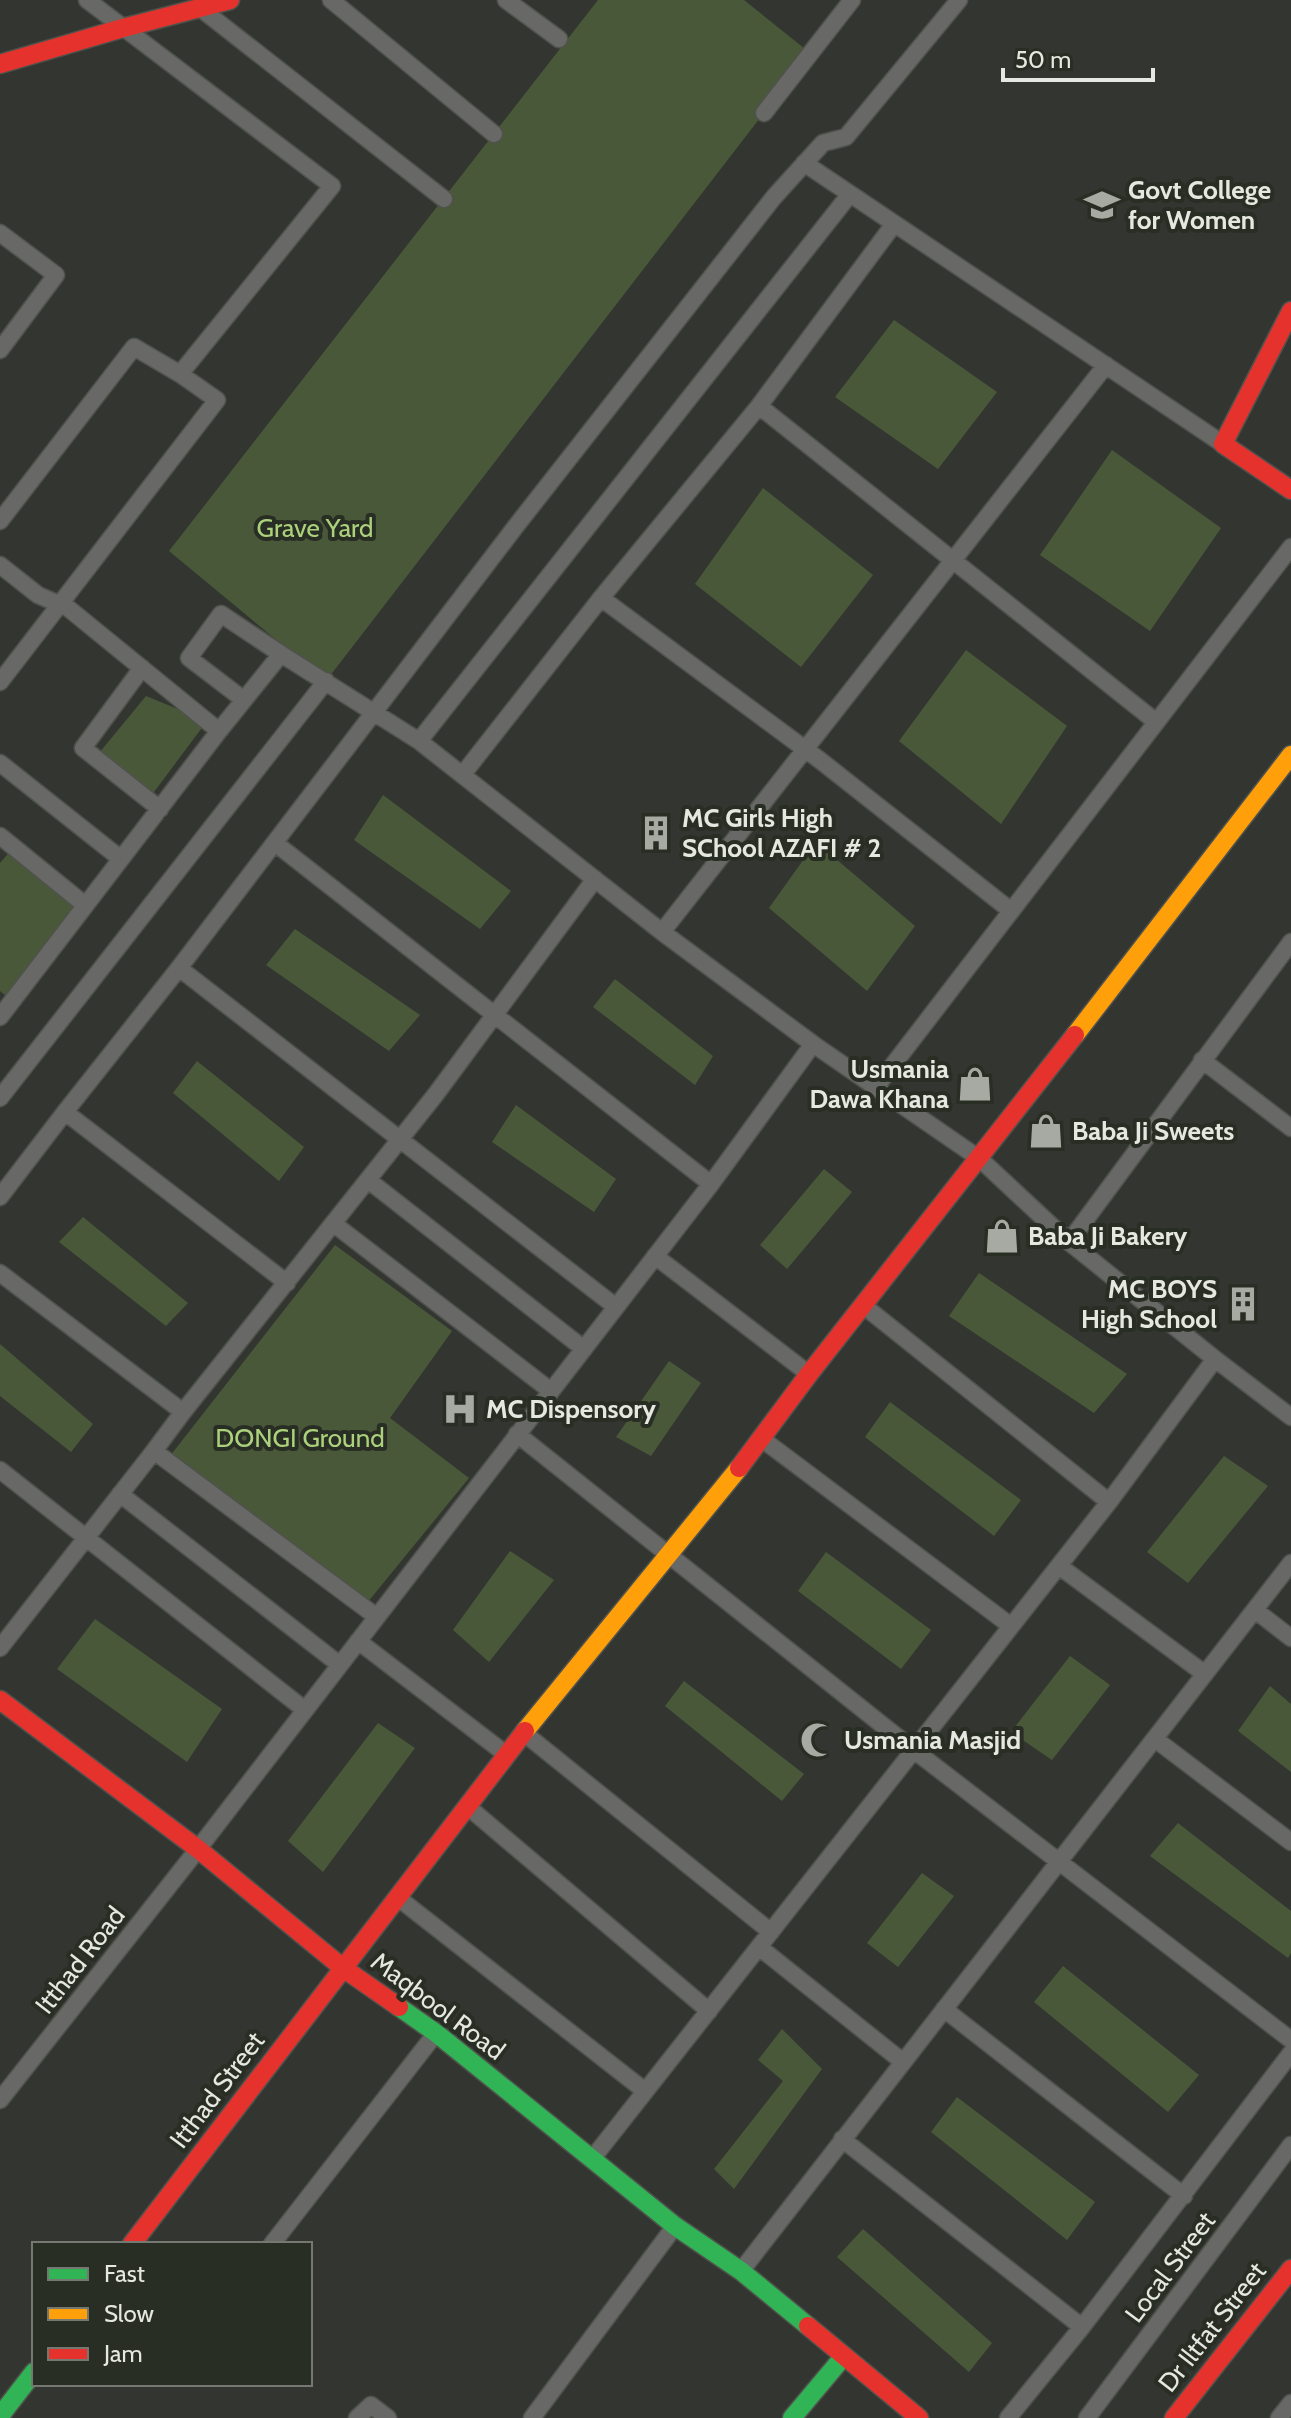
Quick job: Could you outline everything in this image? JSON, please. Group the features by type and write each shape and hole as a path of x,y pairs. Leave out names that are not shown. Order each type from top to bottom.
{"street":[{"path":"87,0 332,186 180,374"},
{"path":"0,64 230,0"},
{"path":"331,0 494,134"},
{"path":"506,0 559,39"},
{"path":"764,113 852,0"},
{"path":"0,1197 774,197 823,143 846,137 959,0"},
{"path":"200,8 444,199"},
{"path":"804,163 1291,490"},
{"path":"419,741 850,194"},
{"path":"463,774 601,598 759,406 894,224"},
{"path":"0,233 56,275 0,350"},
{"path":"1223,444 1291,311"},
{"path":"0,521 134,347 217,400 0,682"},
{"path":"662,932 1106,365"},
{"path":"759,406 1155,721"},
{"path":"876,1087 1291,547"},
{"path":"0,565 38,595 68,608 219,731"},
{"path":"601,598 806,750 1010,910"},
{"path":"244,700 189,658 221,614 419,741 662,932 813,1044 980,1159 1069,1242 1291,1417"},
{"path":"0,1017 281,654"},
{"path":"142,668 83,748 160,809"},
{"path":"0,1098 326,681"},
{"name":"Itthad Street","path":"134,2242 467,1806 762,1439 809,1374 980,1159 1291,755"},
{"path":"0,763 121,859"},
{"path":"0,836 85,905"},
{"path":"275,843 711,1184"},
{"path":"0,1648 400,1140 595,879"},
{"path":"1069,1242 1291,942"},
{"path":"179,968 616,1307"},
{"name":"Itthad Road","path":"2,2092 198,1849 711,1184 813,1044"},
{"path":"1202,1060 1291,1128"},
{"path":"65,1112 287,1283"},
{"path":"368,1180 584,1349"},
{"path":"334,1224 551,1391"},
{"path":"655,1256 809,1374"},
{"path":"0,1273 183,1412"},
{"path":"864,1306 1109,1502"},
{"path":"592,2159 1109,1502 1215,1359"},
{"path":"517,1434 915,1751 1291,2040"},
{"path":"762,1439 1011,1626"},
{"path":"154,1451 377,1617"},
{"path":"0,1470 305,1710"},
{"path":"120,1494 340,1665"},
{"path":"741,2271 1291,1563"},
{"path":"1059,1566 1205,1674"},
{"path":"1255,1610 1291,1638"},
{"path":"358,1641 507,1755"},
{"name":"Maqbool Road","path":"0,1700 198,1849 343,1968 436,2033 675,2226 741,2271 919,2418"},
{"path":"524,1733 771,1932"},
{"path":"1155,1739 1291,1842"},
{"path":"467,1806 709,2011"},
{"path":"397,1897 645,2091"},
{"path":"759,1947 903,2062"},
{"path":"944,2009 1184,2196"},
{"path":"274,2242 436,2033"},
{"path":"1008,2418 1184,2196 1291,2053"},
{"path":"842,2139 1082,2327"},
{"name":"Local Street","path":"1087,2418 1291,2145"},
{"path":"532,2418 675,2226"},
{"name":"Dr Iltfat Street","path":"1174,2418 1291,2269"},
{"path":"792,2418 844,2356"},
{"path":"2,2410 32,2374"},
{"path":"1279,2418 1291,2403"},
{"path":"357,2418 371,2405 388,2418"}],"green space":[{"name":"Grave Yard","path":"598,0 744,0 810,53 326,681 169,551"},
{"path":"894,320 997,392 938,469 835,397"},
{"path":"1112,450 1221,528 1150,631 1040,555"},
{"path":"763,488 873,575 801,667 695,584"},
{"path":"966,650 1067,726 1001,824 899,741"},
{"path":"146,696 207,721 148,800 95,758"},
{"path":"383,795 511,891 480,929 354,840"},
{"path":"816,842 915,926 867,991 769,908"},
{"path":"14,847 85,905 12,1001 0,991 0,863"},
{"path":"295,929 420,1015 389,1051 266,965"},
{"path":"615,979 713,1056 695,1085 593,1007"},
{"path":"197,1061 304,1147 279,1181 173,1093"},
{"path":"516,1105 616,1179 594,1212 492,1142"},
{"path":"824,1169 852,1192 787,1269 760,1245"},
{"path":"83,1217 188,1303 166,1326 59,1242"},
{"name":"DONGI Ground","path":"335,1245 452,1331 390,1418 469,1478 367,1603 170,1456"},
{"path":"979,1273 1127,1374 1094,1413 949,1316"},
{"path":"0,1344 93,1424 71,1452 0,1396"},
{"path":"669,1361 701,1383 651,1456 616,1437"},
{"path":"890,1402 1021,1500 994,1536 865,1437"},
{"path":"1224,1456 1268,1486 1188,1583 1147,1552"},
{"path":"510,1551 554,1580 489,1662 453,1630"},
{"path":"826,1552 931,1630 901,1669 798,1591"},
{"path":"95,1619 222,1709 187,1762 57,1669"},
{"path":"1070,1656 1110,1685 1052,1760 1011,1732"},
{"path":"684,1681 804,1774 782,1801 665,1706"},
{"path":"1270,1686 1291,1704 1291,1772 1238,1731"},
{"path":"378,1723 415,1748 323,1872 288,1841"},
{"path":"1178,1823 1291,1911 1291,1953 1288,1958 1150,1856"},
{"path":"922,1873 954,1896 898,1967 867,1943"},
{"path":"1063,1966 1199,2075 1168,2112 1034,2002"},
{"path":"782,2029 822,2069 734,2189 714,2169 783,2081 758,2060"},
{"path":"957,2097 1095,2202 1067,2240 931,2132"},
{"path":"863,2229 992,2343 969,2372 837,2257"}],"traffic: fast":[{"path":"399,2007 436,2033 675,2226 741,2271 808,2326"},
{"path":"792,2418 844,2356"},
{"path":"0,2416 32,2375"}],"traffic: slow":[{"path":"1075,1035 1291,755"},
{"path":"525,1731 739,1468"}],"traffic: jam":[{"path":"0,64 230,0"},
{"path":"1291,311 1223,444 1291,490"},
{"path":"739,1468 1075,1035"},
{"path":"0,1700 198,1849 343,1968 399,2007"},
{"path":"134,2242 525,1731"},
{"path":"1174,2418 1291,2269"},
{"path":"808,2326 919,2418"}],"place":[{"name":"Govt College for Women","path":"1102,205"},
{"name":"MC Girls High SChool AZAFI # 2","path":"656,833"},
{"name":"Usmania Dawa Khana","path":"975,1084"},
{"name":"Baba Ji Sweets","path":"1046,1131"},
{"name":"Baba Ji Bakery","path":"1002,1236"},
{"name":"MC BOYS High School","path":"1243,1304"},
{"name":"MC Dispensory","path":"460,1409"},
{"name":"Usmania Masjid","path":"818,1740"}]}
